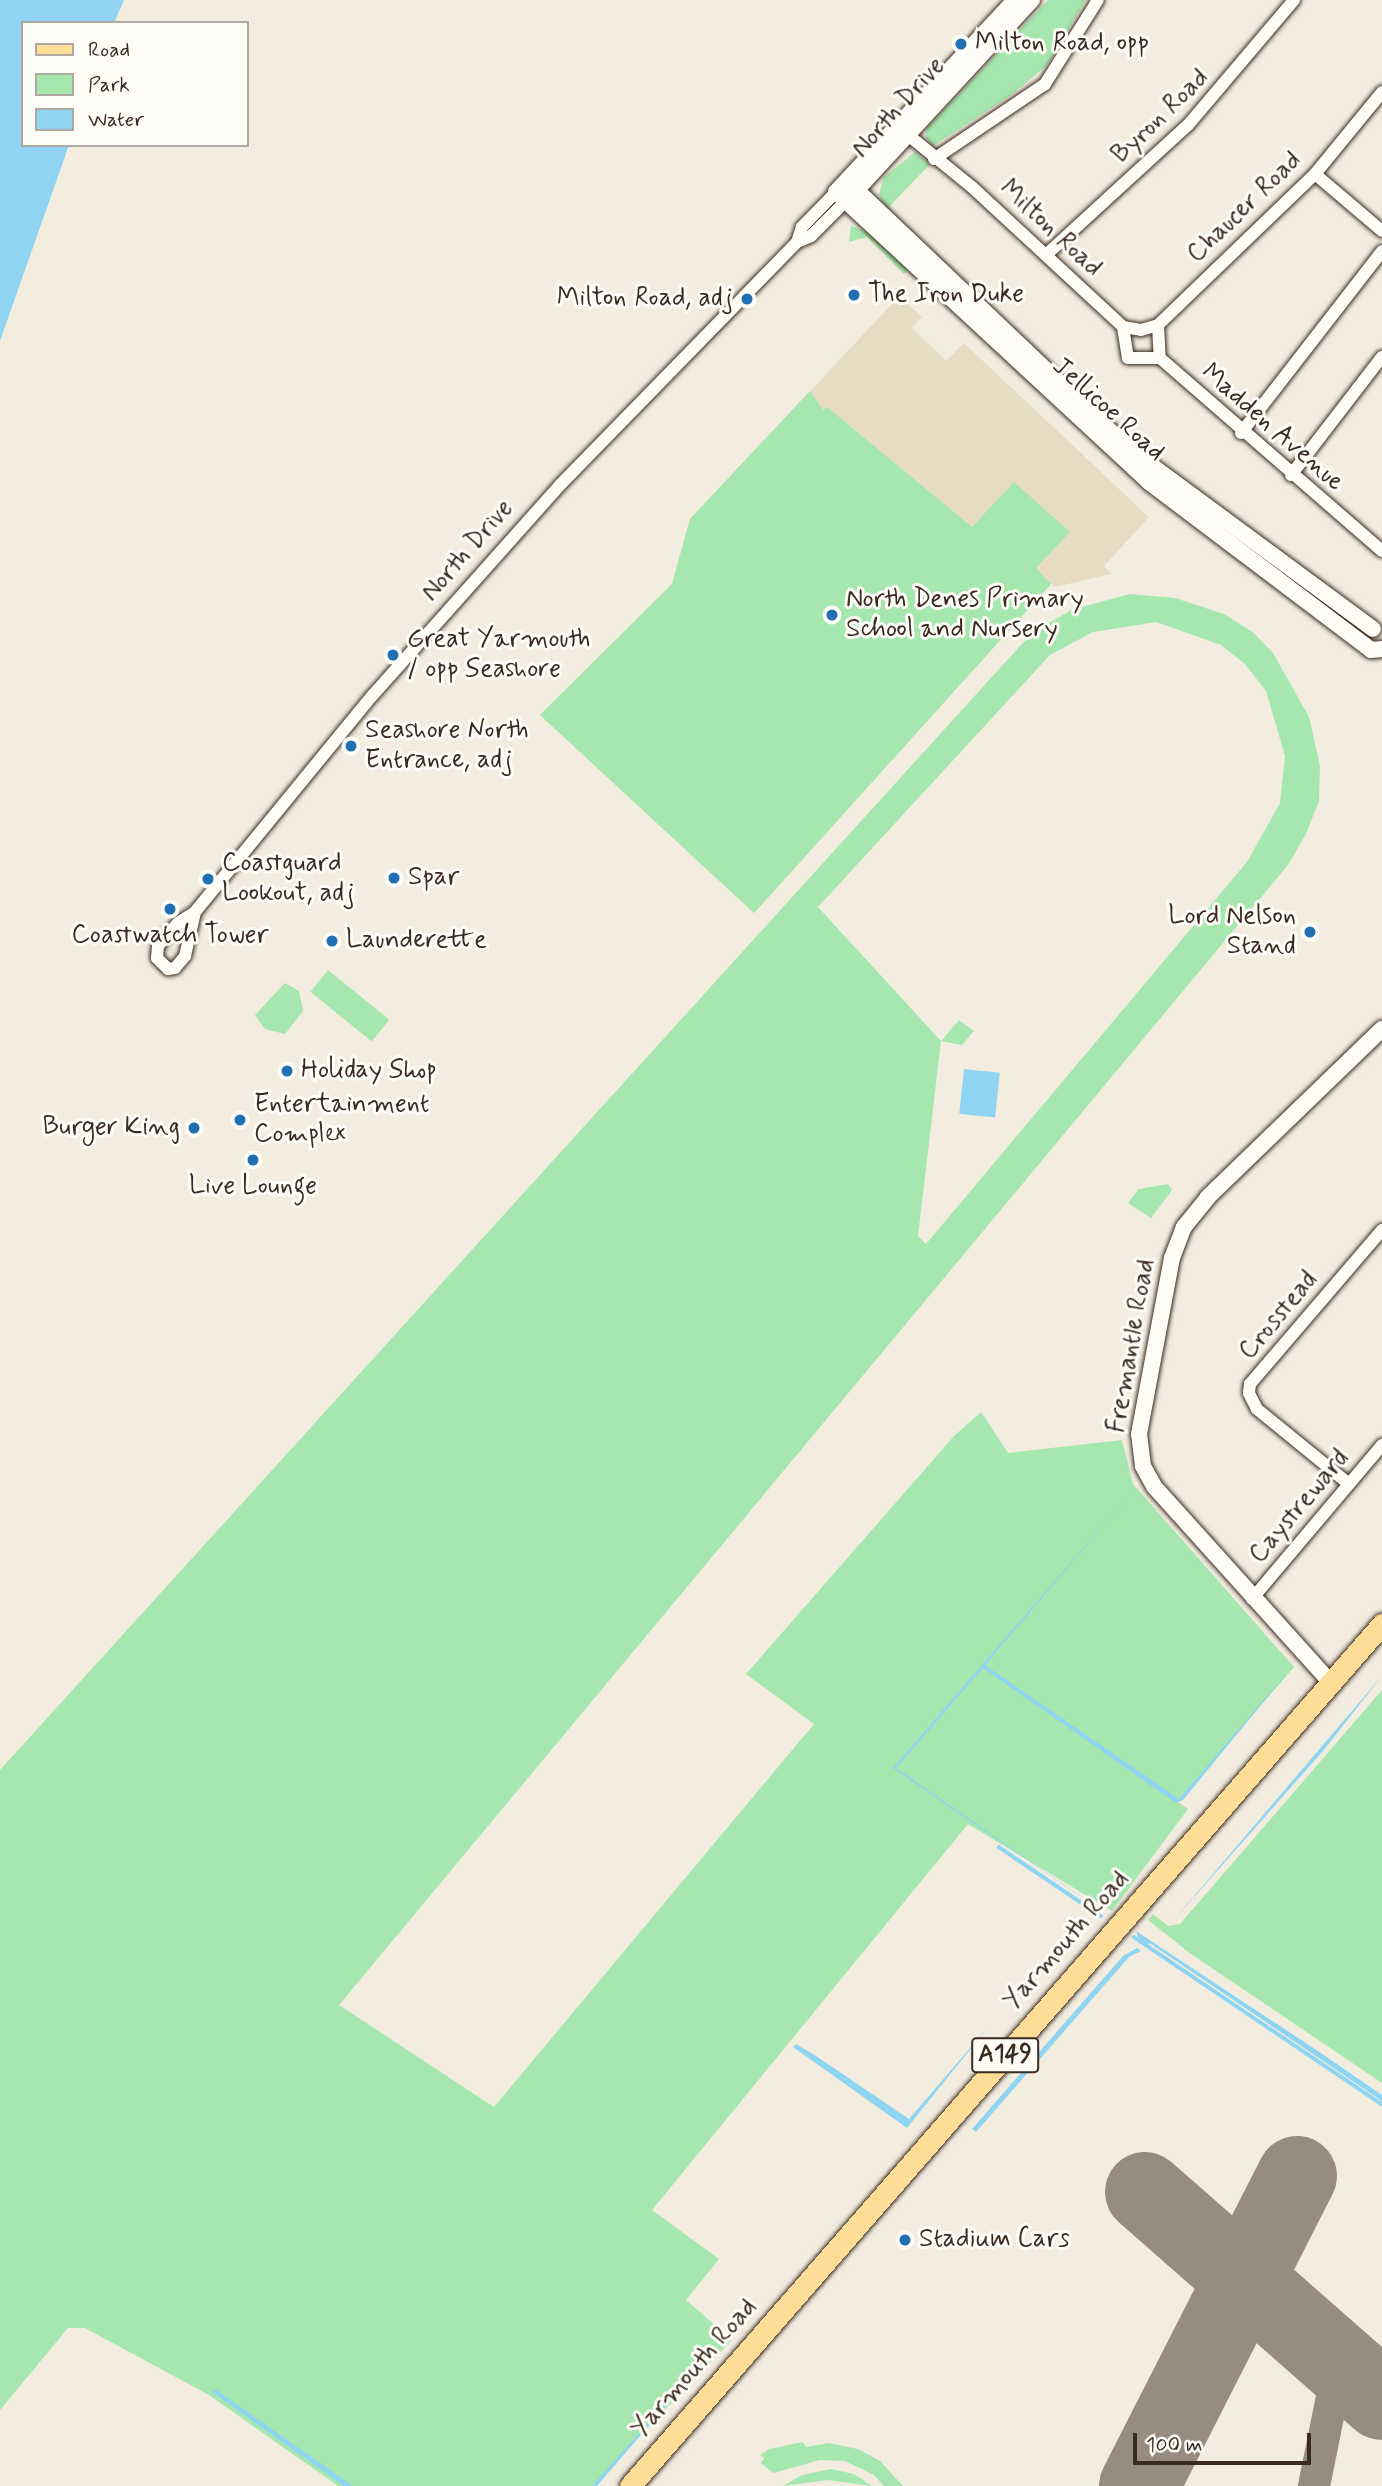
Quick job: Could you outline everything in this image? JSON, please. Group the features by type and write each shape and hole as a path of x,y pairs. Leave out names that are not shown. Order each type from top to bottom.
{"main road":[{"name":"Yarmouth Road","path":"630,2486 1382,1624"}],"street":[{"name":"North Drive","path":"195,912 185,956 175,968 167,969 156,953 178,923 195,912 372,696 514,535 714,321 797,242 802,227 847,191 1015,0"},
{"name":"North Drive","path":"901,129 1032,0"},
{"path":"934,159 1045,84 1098,0"},
{"name":"Byron Road","path":"1047,254 1188,125 1294,0"},
{"name":"Chaucer Road","path":"1158,325 1315,174 1382,92"},
{"name":"Milton Road","path":"901,129 1047,254 1123,327"},
{"path":"1315,174 1382,231"},
{"name":"Jellicoe Road","path":"847,191 1129,457 1153,477 1376,633 1371,650 1382,649"},
{"path":"1241,433 1382,251"},
{"path":"1158,325 1160,358 1128,358 1123,327 1141,330 1158,325"},
{"path":"1291,475 1382,357"},
{"name":"Madden Avenue","path":"1160,358 1241,433 1382,551"},
{"name":"Fremantle Road","path":"1332,1684 1252,1599 1154,1486 1139,1450 1172,1258 1197,1209 1382,1029"},
{"name":"Crosstead","path":"1349,1484 1257,1409 1249,1393 1250,1384 1382,1230"},
{"name":"Caystreward","path":"1252,1599 1382,1445"}],"shaded area":[{"name":"North Denes Primary School and Nursery","path":"906,302 922,317 912,328 946,361 964,343 1149,517 1104,566 1111,574 1055,587 1051,584 754,913 540,715 672,584 690,519 892,304"}],"green space":[{"path":"1048,0 1086,0 1046,66 1014,93 933,146 926,138 926,129"},
{"path":"915,152 930,164 887,209 879,195 883,178"},
{"path":"851,226 869,232 908,270 904,274 867,237 849,242"},
{"name":"North Denes Primary School and Nursery","path":"810,391 823,410 827,407 972,527 1014,482 1070,532 1036,568 1051,584 754,913 540,715 672,584 690,519"},
{"path":"1130,594 1175,598 1224,614 1254,633 1273,653 1309,717 1320,766 1319,801 1306,834 1288,865 339,2005 494,2107 814,1724 746,1674 954,1436 981,1412 1008,1453 1122,1440 1133,1484 1294,1667 1178,1802 1188,1809 1112,1911 968,1824 652,2210 719,2259 686,2300 732,2340 592,2486 338,2486 209,2395 85,2328 68,2328 0,2410 0,1770 1020,646 1039,628 1074,609","holes":["1156,622 1221,645 1245,664 1266,691 1285,756 1280,803 1247,862 926,1244 918,1236 941,1041 818,907 1050,655 1093,632"]},
{"path":"328,970 389,1020 372,1041 310,992"},
{"path":"285,983 299,991 303,1011 285,1034 265,1029 255,1015"},
{"path":"959,1020 974,1031 962,1045 941,1041"},
{"path":"1168,1184 1172,1190 1151,1218 1128,1203 1139,1189"},
{"path":"1382,1690 1382,2083 1191,1954 1148,1920 1153,1914 1168,1926 1180,1924"},
{"path":"803,2442 806,2447 829,2443 858,2449 880,2461 903,2486 884,2486 874,2475 845,2461 820,2460 773,2473 761,2463 764,2458 760,2455 769,2449"},
{"path":"831,2469 854,2474 872,2486 828,2480 783,2486 802,2475"}],"water":[{"path":"0,0 124,0 115,21 21,21 21,147 68,147 0,341"},
{"path":"964,1069 1000,1073 995,1118 959,1114"},
{"path":"1136,1487 985,1665 1179,1799 1292,1667 1183,1800 1176,1803 983,1668 896,1768 1109,1916 893,1768"},
{"path":"1382,1676 1323,1751 1172,1922 1322,1746"},
{"path":"1136,1931 1382,2095 1382,2101 1151,1944 1140,1943"},
{"path":"1137,1948 1141,1951 1129,1957 976,2132 972,2129 1123,1956"},
{"path":"989,2026 907,2128 793,2047 796,2044 816,2056 909,2119"},
{"path":"723,2339 597,2486 592,2486 610,2466"},
{"path":"215,2389 353,2486 344,2486 212,2392"}],"waterway":[{"path":"999,1847 1101,1916"},
{"path":"1134,1937 1382,2104"}],"taxiway":[{"path":"1314,2486 1339,2362"}],"runway":[{"path":"1139,2486 1297,2176"},
{"path":"1145,2192 1382,2400"}],"place":[{"name":"Milton Road, opp","path":"961,44"},
{"name":"The Iron Duke","path":"854,295"},
{"name":"Milton Road, adj","path":"747,299"},
{"name":"North Denes Primary School and Nursery","path":"832,615"},
{"name":"Great Yarmouth / opp Seashore","path":"393,655"},
{"name":"Seashore North Entrance, adj","path":"351,746"},
{"name":"Spar","path":"394,878"},
{"name":"Coastguard Lookout, adj","path":"208,879"},
{"name":"Coastwatch Tower","path":"170,909"},
{"name":"Lord Nelson Stand","path":"1310,932"},
{"name":"Launderette","path":"332,941"},
{"name":"Holiday Shop","path":"287,1071"},
{"name":"Entertainment Complex","path":"240,1120"},
{"name":"Burger King","path":"194,1128"},
{"name":"Live Lounge","path":"253,1160"},
{"name":"Stadium Cars","path":"905,2240"}]}
